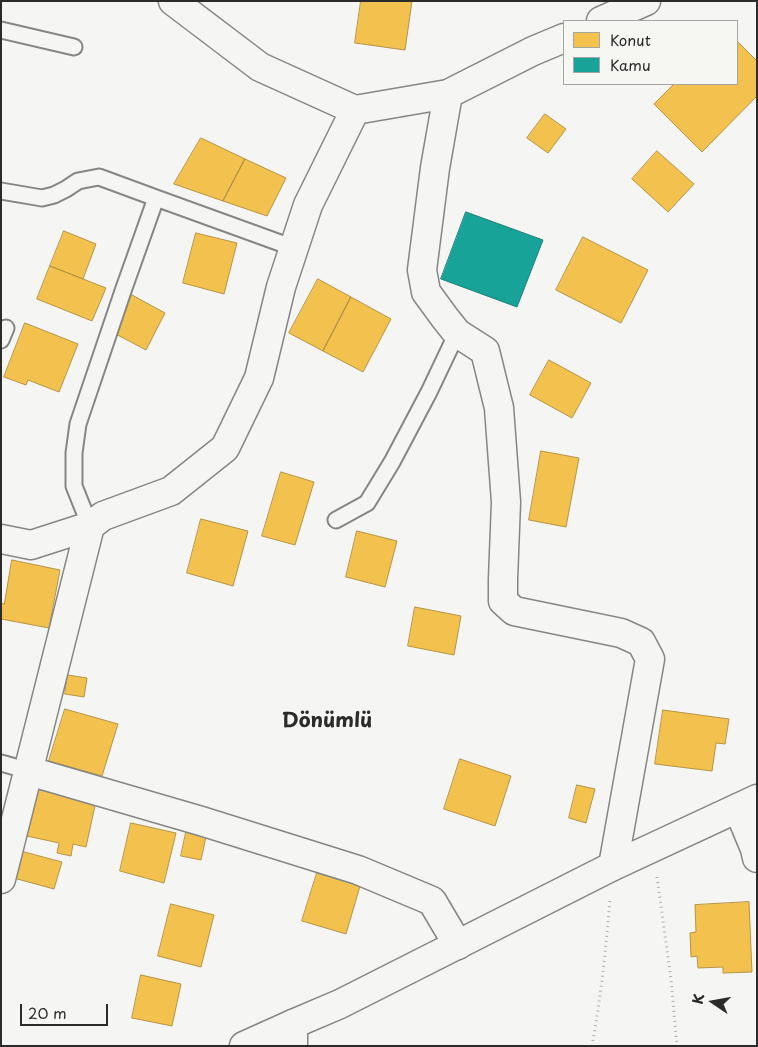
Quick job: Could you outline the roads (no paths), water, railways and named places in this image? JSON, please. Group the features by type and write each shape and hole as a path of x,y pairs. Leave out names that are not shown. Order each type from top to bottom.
{"street":[{"path":"173,1 260,67 355,110 448,94 533,51 563,38"},
{"path":"603,20 646,1"},
{"path":"448,94 435,168 422,270 426,292 457,333 484,351 499,408 506,502 502,579 503,601 514,611 621,633 641,642 650,659 613,866"},
{"path":"1,539 31,545 90,526 103,516 171,491 225,448 259,378 281,287 308,205 355,110"},
{"path":"1,879 90,526"},
{"path":"29,770 201,821 368,874 432,901 458,945"},
{"path":"244,1046 293,1035 340,1004 613,866 747,803 757,858"}],"lane":[{"path":"1,30 74,47"},
{"path":"1,191 42,198 54,195 78,181 100,177 294,248"},
{"path":"90,526 74,486 74,452 78,424 156,198"},
{"path":"336,520 367,503 392,462 457,333"},
{"path":"1,763 29,770"}],"district":[{"name":"Dönümlü","path":"327,721"}]}
